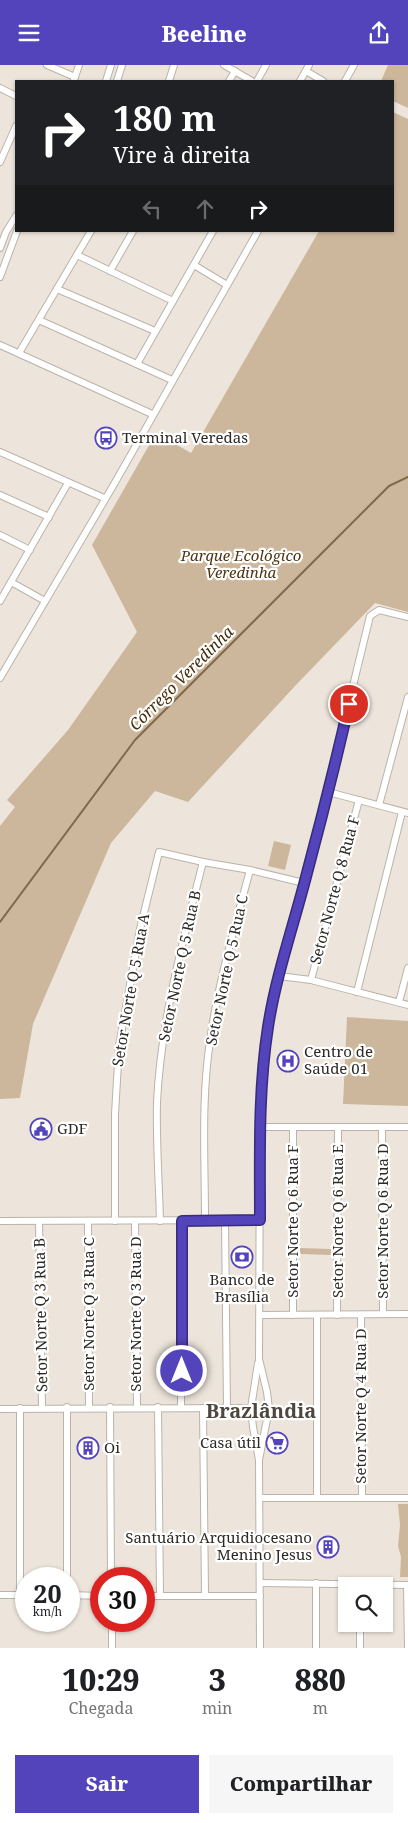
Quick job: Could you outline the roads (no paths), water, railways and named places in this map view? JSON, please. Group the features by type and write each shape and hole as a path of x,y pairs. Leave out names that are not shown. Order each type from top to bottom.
{"street":[{"path":"47,65 75,79 79,65"},
{"path":"106,80 111,65"},
{"path":"117,80 122,65"},
{"path":"170,79 174,65"},
{"path":"224,65 250,80"},
{"path":"258,80 266,65"},
{"path":"346,80 354,65"},
{"path":"301,80 308,68 322,80"},
{"path":"230,80 235,71"},
{"path":"0,89 15,96"},
{"path":"0,163 15,128"},
{"path":"0,248 6,232 15,218"},
{"path":"0,277 18,232"},
{"path":"19,353 90,232"},
{"path":"110,271 132,232"},
{"path":"137,364 212,232"},
{"path":"0,678 104,498 113,486 152,414 257,232"},
{"path":"77,255 173,301"},
{"path":"194,265 227,285"},
{"path":"57,289 155,331"},
{"path":"39,320 172,380"},
{"path":"0,345 152,414"},
{"path":"0,452 104,498"},
{"path":"0,601 68,483"},
{"path":"0,495 49,517"},
{"path":"0,535 30,550"},
{"path":"11,582 45,601"},
{"path":"260,1460 251,1408 259,1359 260,1127 262,1072 267,1034 292,925 328,792 370,616 379,610 408,617"},
{"path":"379,805 408,697"},
{"path":"328,792 405,812 357,992"},
{"name":"Setor Norte Q 8 Rua F","path":"311,980 359,800"},
{"name":"Setor Norte Q 5 Rua A","path":"115,1221 115,1114 119,1046 140,929 159,852 203,862"},
{"path":"203,862 250,870 304,883"},
{"name":"Setor Norte Q 5 Rua B","path":"160,1221 157,1102 165,1028 180,952 203,862"},
{"name":"Setor Norte Q 5 Rua C","path":"205,1220 204,1105 210,1041 222,979 250,870"},
{"path":"399,1003 408,968"},
{"path":"280,976 311,980 408,1005"},
{"path":"260,1127 408,1127"},
{"name":"Setor Norte Q 6 Rua F","path":"292,1315 293,1127"},
{"name":"Setor Norte Q 6 Rua E","path":"337,1315 338,1127"},
{"name":"Setor Norte Q 6 Rua D","path":"382,1127 383,1315"},
{"path":"225,1220 227,1408"},
{"path":"0,1221 260,1220"},
{"name":"Setor Norte Q 3 Rua B","path":"39,1221 42,1408"},
{"name":"Setor Norte Q 3 Rua C","path":"88,1221 89,1407"},
{"name":"Setor Norte Q 3 Rua D","path":"135,1221 137,1407"},
{"path":"181,1408 182,1221"},
{"path":"260,1315 408,1314"},
{"path":"316,1498 317,1315"},
{"name":"Setor Norte Q 4 Rua D","path":"361,1315 362,1498"},
{"path":"259,1359 269,1409 260,1460 260,1648"},
{"path":"253,1393 260,1389 267,1392"},
{"path":"0,1409 67,1407 251,1408"},
{"path":"67,1407 67,1567"},
{"path":"110,1407 112,1567"},
{"path":"158,1407 160,1595"},
{"path":"203,1407 205,1594"},
{"path":"20,1408 23,1567"},
{"path":"253,1427 260,1430 266,1427"},
{"path":"260,1498 408,1498"},
{"path":"260,1583 338,1584"},
{"path":"316,1583 316,1648"},
{"path":"393,1585 408,1585 408,1648"},
{"path":"0,1595 15,1595"},
{"path":"155,1595 260,1596"},
{"path":"112,1632 112,1648"},
{"path":"360,1632 360,1648"}],"waterway":[{"name":"Córrego Veredinha","path":"0,922 135,740 389,486 408,477"}],"place":[{"name":"Terminal Veredas","path":"106,438"},
{"name":"Centro de Saúde 01","path":"288,1061"},
{"name":"GDF","path":"41,1129"},
{"name":"Banco de Brasília","path":"242,1257"},
{"name":"Casa útil","path":"277,1443"},
{"name":"Oi","path":"88,1448"},
{"name":"Santuário Arquidiocesano Menino Jesus","path":"328,1547"}],"district":[{"name":"Brazlândia","path":"261,1411"}],"park label":[{"name":"Parque Ecológico Veredinha","path":"241,564"}]}
